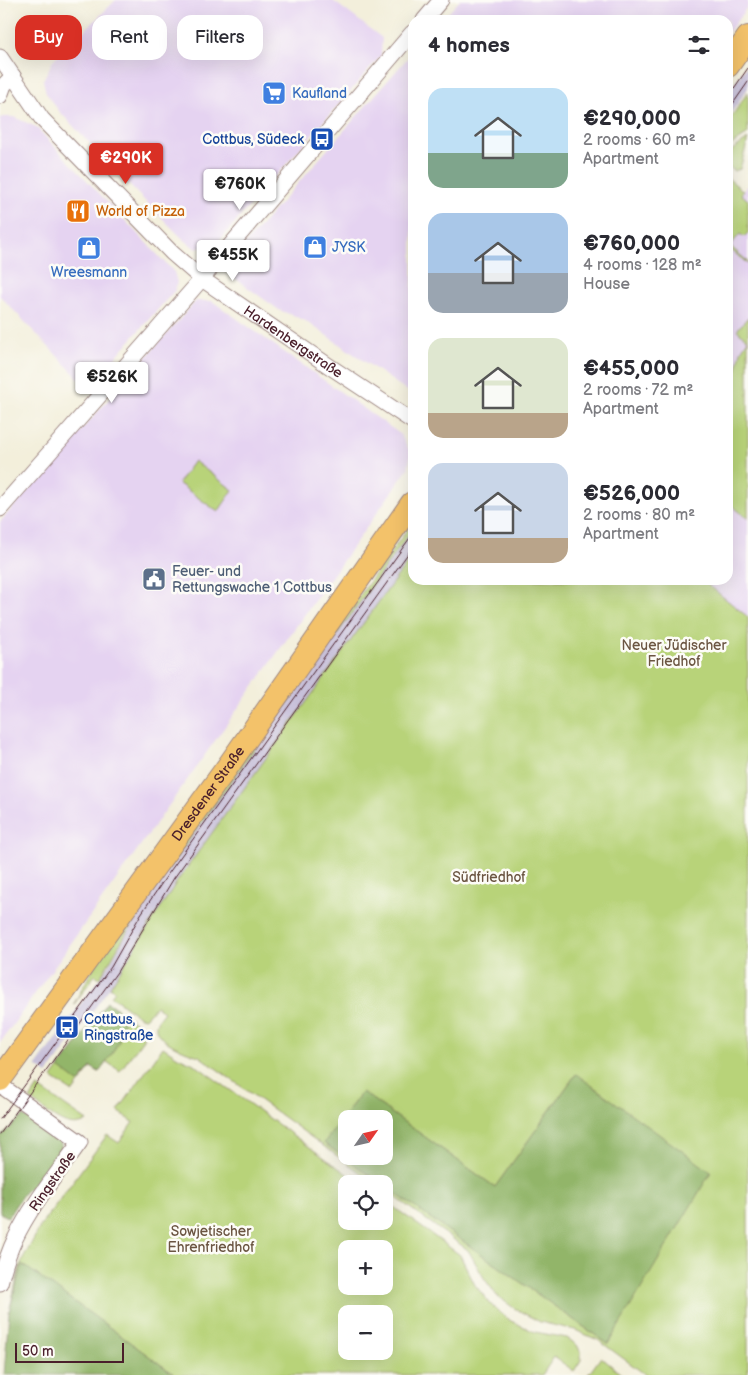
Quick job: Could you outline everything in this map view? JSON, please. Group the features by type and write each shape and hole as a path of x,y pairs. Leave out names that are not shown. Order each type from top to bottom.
{"main road":[{"path":"733,59 748,37"},
{"name":"Dresdener Straße","path":"0,1080 228,766 408,509"}],"street":[{"path":"428,15 441,0"},
{"path":"0,510 202,279 408,38"},
{"name":"Hardenbergstraße","path":"0,57 42,119 172,253 202,279 408,418"},
{"path":"0,97 12,94 17,82"},
{"name":"Ringstraße","path":"0,1085 80,1142 26,1218 15,1237 6,1259 0,1283"}],"shaded area":[{"path":"116,0 332,0 382,38 381,56 218,242 196,249 182,238 134,190 59,111 46,93 43,80 54,60 82,60 82,33 92,23 92,60 167,60 167,15 101,15"},
{"path":"460,0 748,0 748,6 733,26 733,15 446,15"},
{"path":"408,58 408,391 304,320 279,310 233,277 237,253"},
{"path":"748,64 748,88 733,110 733,86"},
{"path":"14,117 36,127 174,272 177,282 175,290 88,388 0,296 0,118"},
{"path":"748,185 748,339 741,351 733,385 733,203"},
{"path":"196,301 212,301 400,434 408,448 408,469 0,1043 0,522"},
{"path":"733,506 748,519 748,617 708,585 733,585"},
{"path":"408,536 408,562 178,880 121,972 47,1074 36,1066 109,965 139,912"}],"green space":[{"path":"748,92 748,134 733,144 733,114"},
{"path":"748,139 740,169 734,171 733,170 733,150"},
{"path":"733,182 743,191 741,194 748,200 748,233 744,237 740,234 733,242"},
{"path":"733,249 748,262 748,264 733,252"},
{"path":"748,317 748,340 737,330"},
{"path":"748,340 748,519 733,506 733,385 741,351"},
{"path":"194,461 233,490 218,512 178,483"},
{"path":"408,529 408,536 166,872 139,912 100,978 95,975 74,1004 98,959"},
{"name":"Südfriedhof","path":"408,562 408,585 708,585 748,617 748,1375 646,1375 598,1340 575,1330 540,1322 497,1296 468,1250 393,1196 393,1191 608,1344 576,1074 495,1187 393,1114 393,1110 387,1110 362,1092 349,1110 338,1110 338,1124 324,1143 338,1153 338,1157 199,1056 166,1041 160,1036 156,1026 164,1012 156,1006 145,1018 140,1017 111,996 115,991 110,987 178,880"},
{"path":"107,1002 143,1028 143,1039 120,1071 107,1062 99,1072 91,1067 73,1092 52,1078"},
{"path":"107,1002 122,1012 123,1021 120,1037 99,1072 91,1067 79,1083 59,1068"},
{"name":"Sowjetischer Ehrenfriedhof","path":"163,1047 178,1057 194,1064 348,1175 338,1175 338,1230 393,1230 393,1207 460,1255 475,1285 493,1307 511,1321 535,1332 567,1338 577,1345 581,1353 581,1360 574,1371 554,1357 542,1375 175,1375 23,1265 9,1312 20,1265 41,1225 107,1135 119,1143 133,1122 118,1111"},
{"path":"576,1074 711,1172 608,1344 393,1192 393,1175 369,1175 355,1165 393,1165 393,1114 495,1187"},
{"path":"38,1087 87,1121 72,1125 57,1119 30,1099"},
{"path":"362,1092 387,1110 349,1110"},
{"path":"23,1116 41,1124 60,1137 62,1152 44,1174 23,1194 8,1217 0,1213 0,1137"},
{"path":"338,1124 338,1153 324,1143"},
{"name":"Südfriedhof","path":"350,1165 355,1165 369,1175 364,1175"},
{"path":"22,1264 175,1375 4,1375 9,1312"},
{"path":"601,1357 622,1375 588,1375"}],"tram line":[{"path":"733,90 748,68"},
{"path":"733,104 748,82"},
{"path":"0,1119 111,967 141,914 168,874 408,541"},
{"path":"0,1134 117,972 174,878 408,554"}],"place":[{"name":"Kaufland","path":"274,93"},
{"name":"Cottbus, Südeck","path":"322,139"},
{"name":"World of Pizza","path":"78,211"},
{"name":"JYSK","path":"315,247"},
{"name":"Wreesmann","path":"89,248"},
{"name":"Feuer- und Rettungswache 1 Cottbus","path":"154,579"},
{"name":"Cottbus, Ringstraße","path":"67,1027"}],"park label":[{"name":"Neuer Jüdischer Friedhof","path":"674,654"}]}
